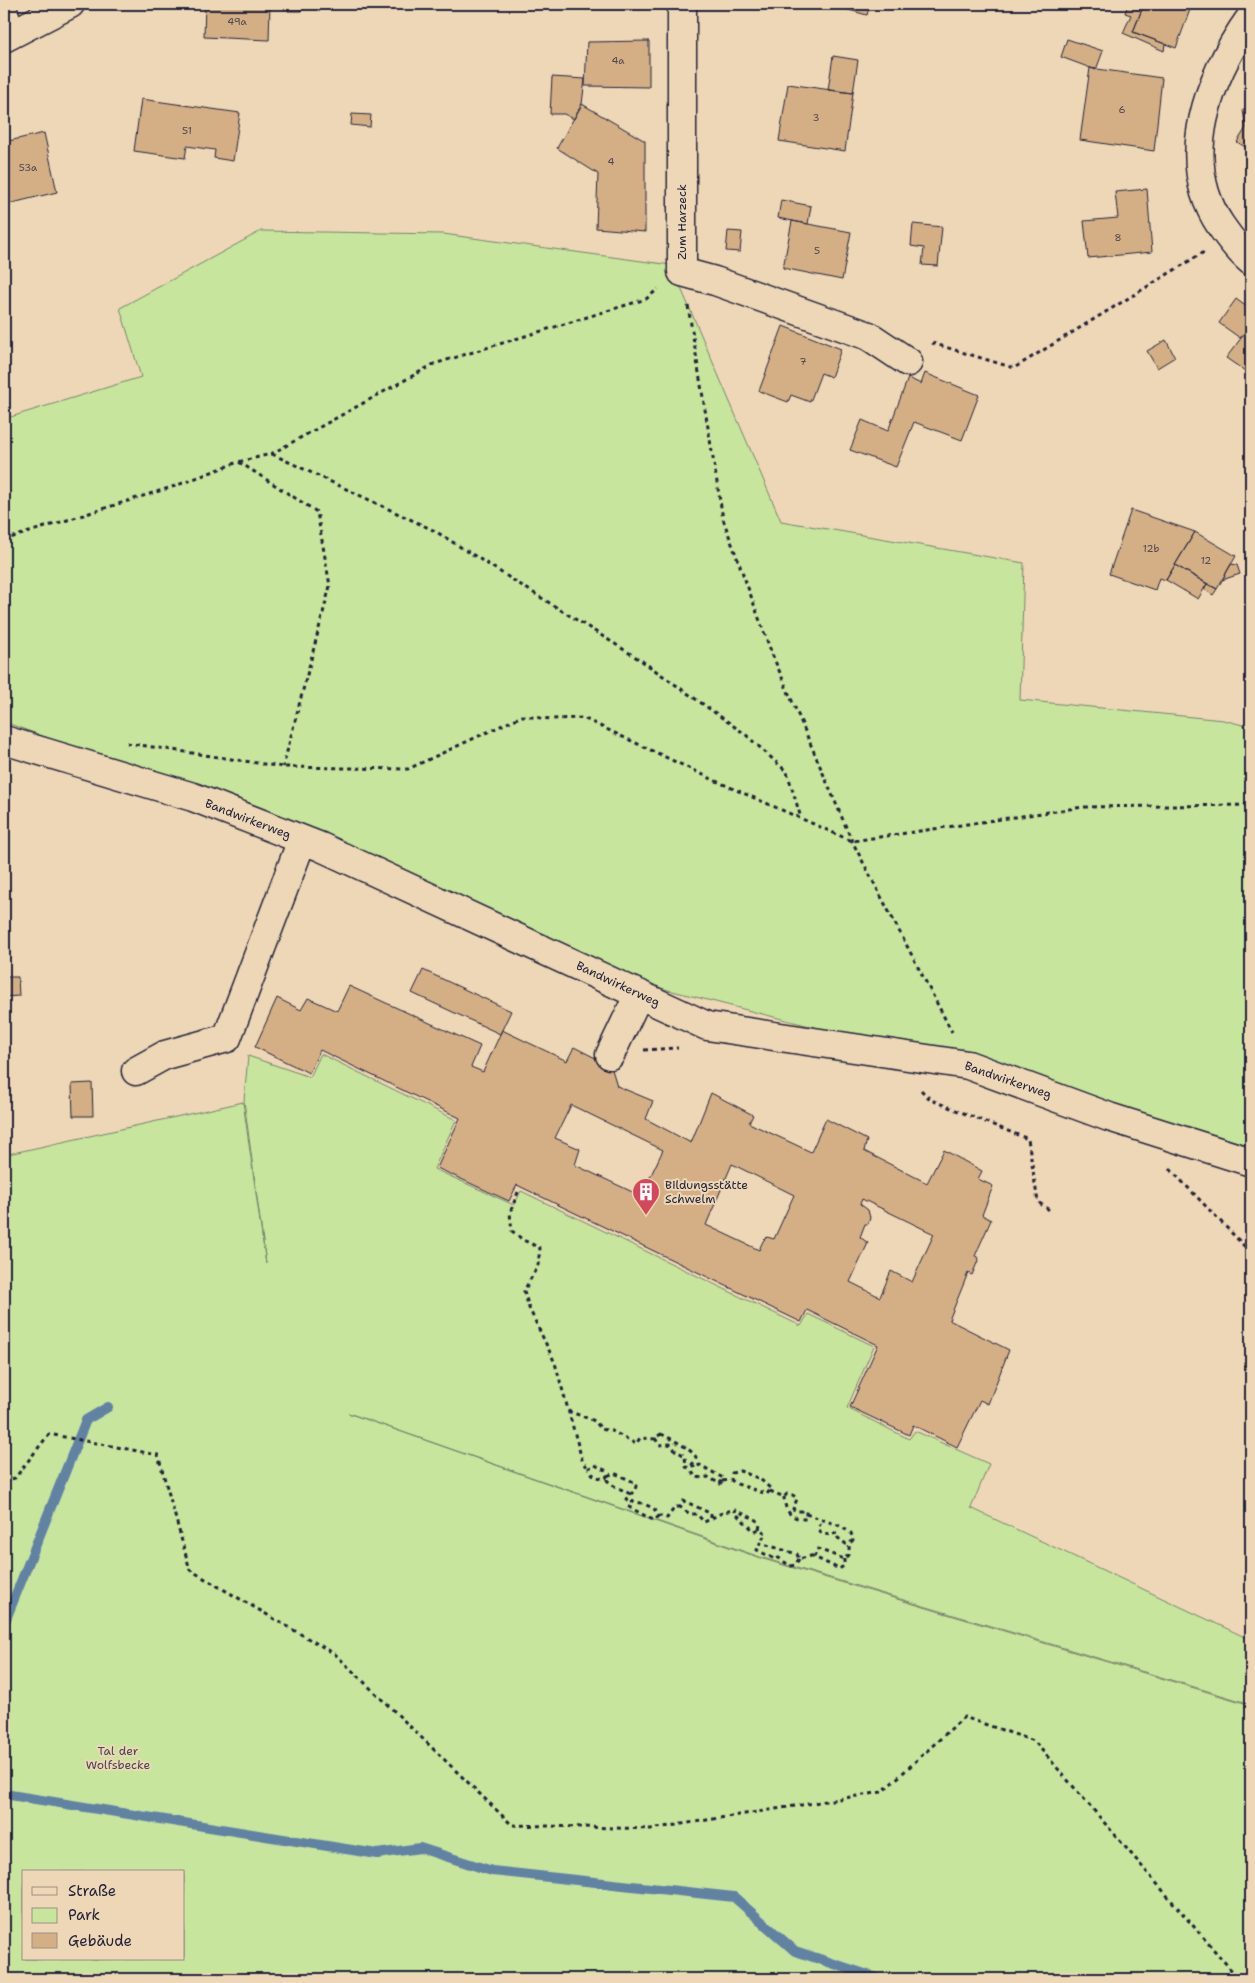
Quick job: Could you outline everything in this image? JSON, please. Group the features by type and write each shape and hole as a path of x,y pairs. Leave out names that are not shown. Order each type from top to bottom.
{"street":[{"path":"6,29 70,4"},
{"name":"Zum Harzeck","path":"682,4 682,272 715,281 869,336 908,362"},
{"path":"1251,17 1238,34 1213,84 1201,129 1199,150 1207,201 1228,238 1251,261"},
{"name":"Bandwirkerweg","path":"4,740 193,797 302,840 707,1026 968,1065 1109,1117 1251,1162"},
{"path":"136,1071 165,1055 227,1038 302,840"},
{"path":"613,1049 639,994"}],"path":[{"path":"930,342 1014,368 1228,238"},
{"path":"4,540 175,486 238,462 271,454 434,364 646,299 682,272 723,518 772,654 852,841 968,1065"},
{"path":"271,454 435,531 642,661 745,734 787,772 801,818"},
{"path":"238,462 317,512 330,586 283,767"},
{"path":"125,743 283,767 408,769 522,716 551,719 583,718 716,781 852,841 1083,807 1251,805"},
{"path":"613,1049 635,1051 682,1048"},
{"path":"919,1087 931,1100 1028,1139 1038,1202 1052,1212"},
{"path":"1168,1167 1251,1253"},
{"path":"518,1192 510,1213 512,1231 523,1240 540,1248 538,1265 524,1291 529,1308 555,1363 584,1463 590,1472 598,1478 614,1473 634,1482 635,1490 626,1499 632,1503 633,1501 638,1502 656,1509 659,1512 659,1516"},
{"path":"568,1411 595,1421 601,1429 612,1431 636,1444 640,1438 656,1439"},
{"path":"4,1481 15,1478 49,1434 158,1455 190,1570 336,1654 512,1824 651,1829 882,1792 964,1717 1034,1740 1240,1979"},
{"path":"656,1439 661,1434 674,1439 681,1446 692,1451 696,1457 692,1472 695,1476 708,1477 720,1484 722,1481 731,1480 737,1484 767,1494 770,1491"},
{"path":"656,1439 659,1445 670,1444 675,1450 685,1456 686,1466 689,1468 700,1465 704,1469 711,1470 715,1475 724,1478 722,1481"},
{"path":"589,1468 595,1465 605,1470 607,1480 613,1486 623,1488 630,1494"},
{"path":"731,1480 732,1473 740,1471 770,1486 770,1491"},
{"path":"770,1491 784,1497"},
{"path":"784,1497 787,1494 793,1494 797,1499 793,1508 796,1511 806,1511 806,1514 838,1525 851,1533 854,1538 850,1543 848,1555 844,1559 844,1566 836,1569 814,1557 815,1555"},
{"path":"784,1497 785,1506 791,1516 804,1519 806,1514"},
{"path":"680,1507 683,1501 686,1501 694,1507 709,1512 711,1518"},
{"path":"632,1503 629,1507 642,1515 655,1520 659,1516"},
{"path":"659,1516 668,1518 675,1507 680,1507 690,1514 697,1514 704,1522 730,1510 738,1510 758,1520 760,1524 759,1529"},
{"path":"735,1511 734,1513 752,1529 755,1531 759,1529 766,1533 757,1550 775,1559 779,1558 790,1566 795,1565 799,1559 815,1555 818,1549 844,1559"},
{"path":"823,1521 818,1527 821,1534 830,1535 837,1533 838,1538 842,1542 850,1543"},
{"path":"760,1543 797,1554 799,1559"}],"green space":[{"path":"261,231 443,234 671,265 781,521 1024,563 1020,700 1223,720 1251,727 1251,1146 1108,1102 633,981 112,761 4,722 4,419 141,377 120,308"},
{"name":"Tal der Wolfsbecke","path":"321,1054 456,1120 434,1169 514,1205 521,1191 801,1326 808,1314 874,1346 847,1408 909,1439 915,1431 989,1464 971,1508 1251,1640 1251,1704 760,1557 348,1413 760,1558 1251,1705 1251,1979 4,1979 4,1391 8,1394 4,1339 4,1155 243,1102 266,1264 244,1101 248,1056 310,1077"}],"building":[{"path":"205,4 270,4 269,40 204,37"},
{"path":"288,4 301,4 301,11 288,11"},
{"path":"593,4 648,4 648,9 593,9"},
{"path":"827,4 870,4 867,15"},
{"path":"1128,4 1144,4 1133,32 1165,44 1164,51 1123,33 1131,15 1125,13"},
{"path":"1144,4 1192,4 1176,48 1133,32"},
{"path":"1067,39 1103,51 1096,70 1061,57"},
{"path":"649,41 649,87 585,86 587,42"},
{"path":"833,56 858,60 853,93 828,90"},
{"path":"1090,68 1162,78 1154,151 1080,140"},
{"path":"552,77 585,79 582,104 574,119 564,114 550,114"},
{"path":"788,84 853,93 845,151 779,141"},
{"path":"141,99 240,113 233,161 214,158 215,150 187,146 185,158 134,151"},
{"path":"582,104 645,141 645,232 596,228 598,174 557,148"},
{"path":"1251,109 1251,157 1249,159 1247,148 1237,142 1246,128 1243,110"},
{"path":"352,114 371,115 370,127 351,125"},
{"path":"44,133 57,192 4,205 4,142"},
{"path":"1147,189 1152,252 1088,258 1084,221 1118,218 1115,192"},
{"path":"781,200 811,206 808,224 778,218"},
{"path":"792,221 851,232 842,280 783,268"},
{"path":"913,224 942,227 938,266 922,265 924,248 911,246"},
{"path":"728,231 742,232 740,252 726,251"},
{"path":"1236,299 1251,310 1251,325 1240,338 1219,323"},
{"path":"1251,325 1251,375 1226,358"},
{"path":"783,326 841,349 831,377 821,373 810,402 791,395 788,402 759,391"},
{"path":"1166,340 1175,357 1157,368 1147,351"},
{"path":"925,373 979,395 962,440 914,422 896,467 850,450 862,420 888,431 908,378 921,384"},
{"path":"1131,510 1195,532 1166,580 1159,578 1155,590 1109,574"},
{"path":"1195,532 1236,556 1217,589 1175,565"},
{"path":"1231,564 1237,565 1240,574 1222,580"},
{"path":"1175,565 1207,584 1198,599 1166,580"},
{"path":"1207,584 1217,589 1213,595 1204,589"},
{"path":"423,970 511,1011 500,1034 412,993"},
{"path":"4,977 18,977 19,996 4,997"},
{"name":"Bildungsstätte Schwelm","path":"349,986 480,1046 471,1067 483,1072 502,1030 567,1061 574,1047 611,1066 617,1086 653,1101 646,1119 691,1143 711,1093 753,1115 749,1123 811,1152 826,1119 867,1140 864,1151 927,1183 944,1150 982,1171 978,1179 993,1186 982,1215 991,1220 975,1256 979,1258 972,1275 968,1273 949,1320 1009,1350 988,1404 980,1400 957,1447 913,1425 909,1435 850,1407 878,1345 807,1310 801,1322 517,1185 509,1201 437,1168 460,1118 320,1050 309,1073 255,1047 277,998 301,1010 308,998 337,1011","holes":["571,1105 663,1150 641,1196 575,1165 580,1149 555,1138","732,1164 794,1195 774,1239 767,1237 759,1250 706,1225","862,1199 934,1234 912,1282 891,1271 880,1297 850,1282 868,1243 860,1237 865,1224 868,1224 870,1218 868,1210 860,1204"]},
{"path":"92,1083 93,1116 73,1116 72,1084"}],"waterway":[{"path":"4,1624 86,1420 108,1407"},
{"path":"4,1794 377,1854 420,1848 492,1871 734,1897 795,1951 880,1979"}],"place":[{"name":"Bildungsstätte Schwelm","path":"646,1216"}]}
